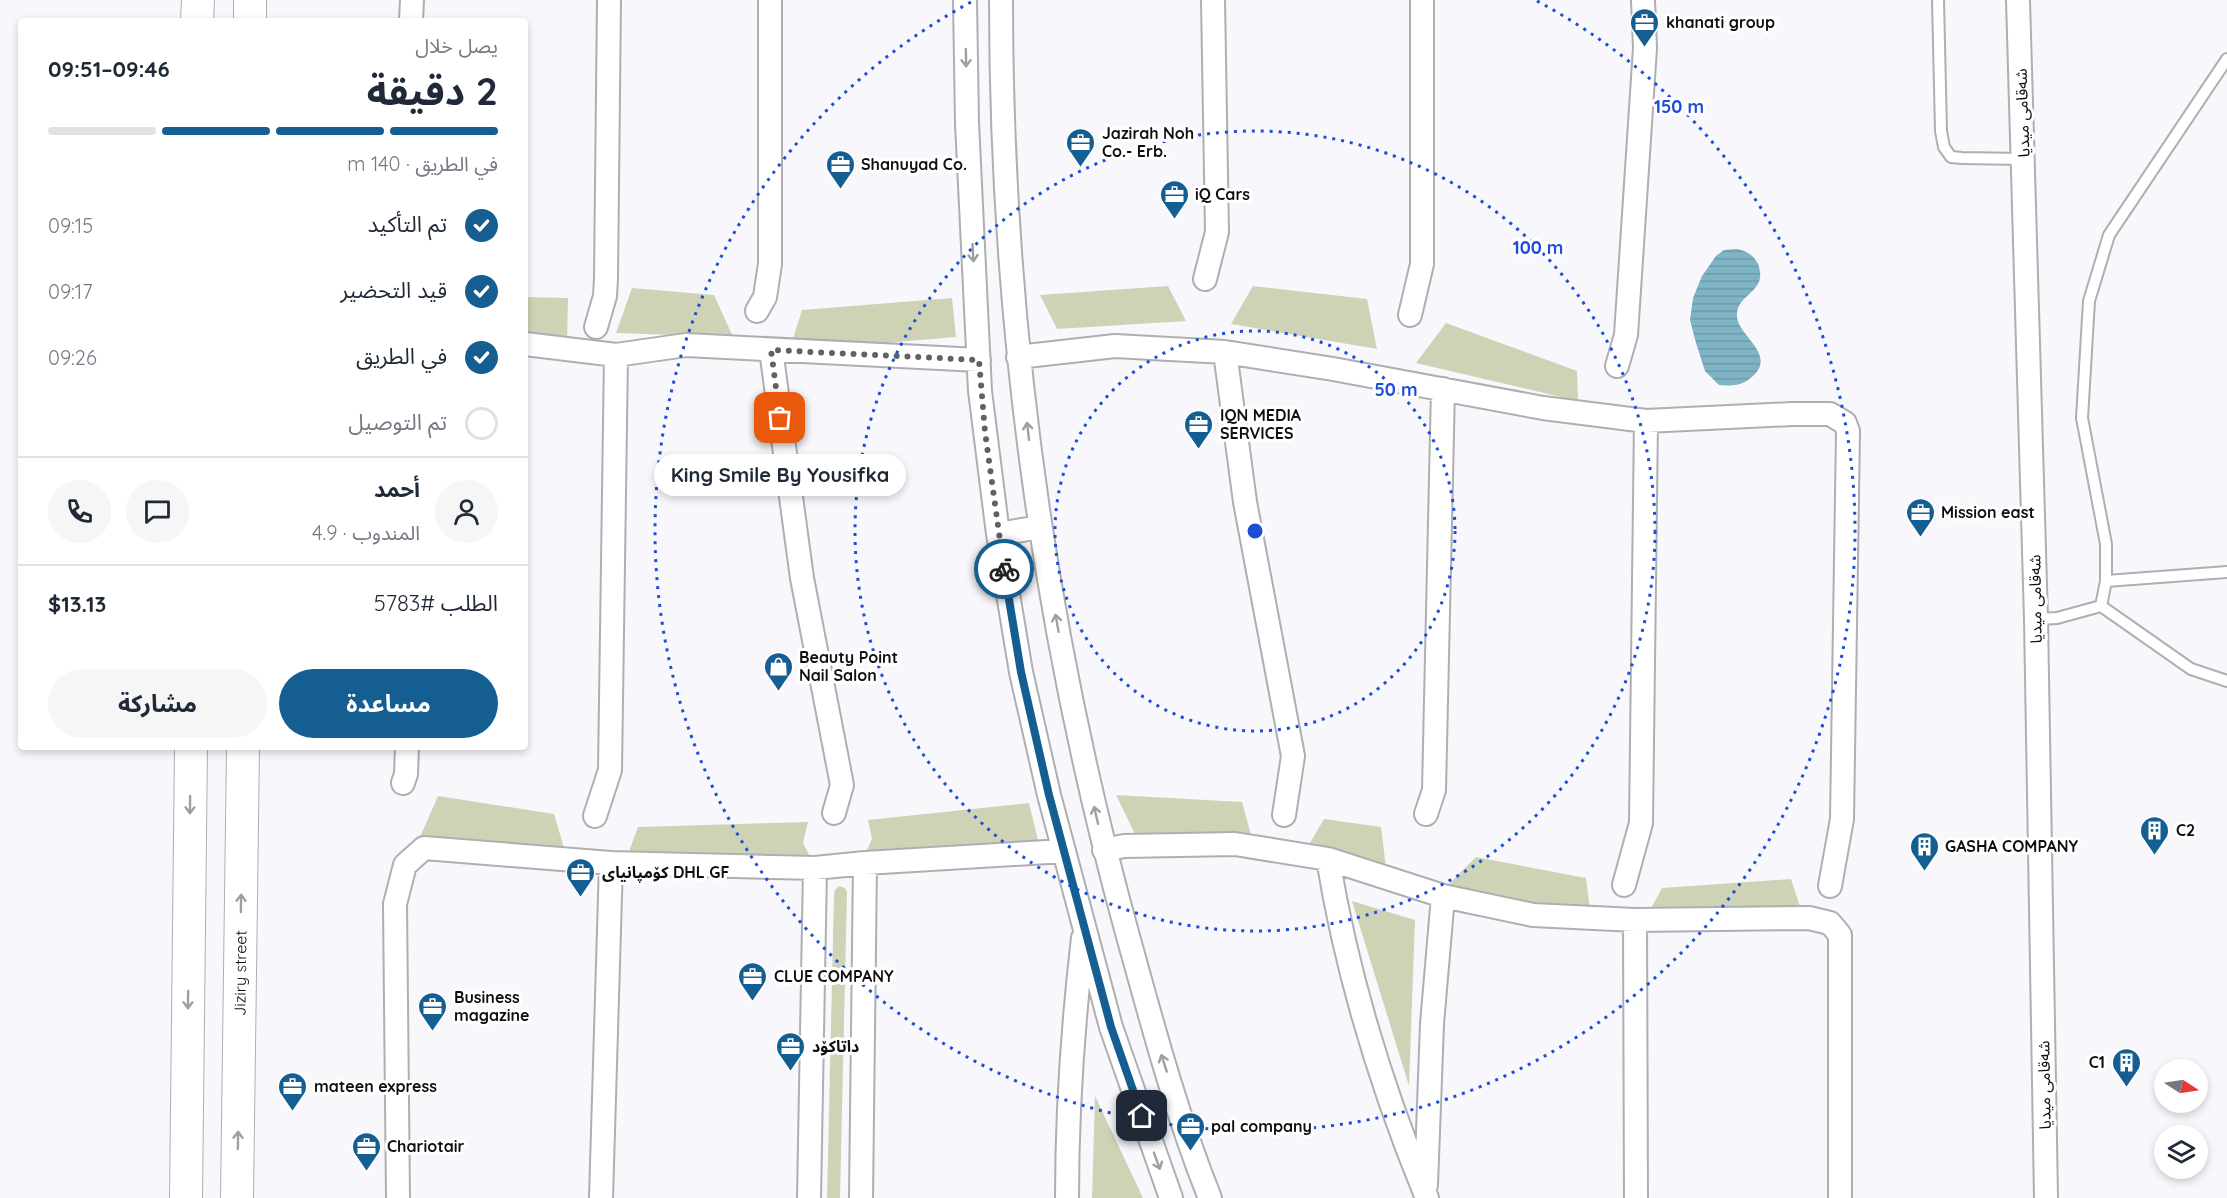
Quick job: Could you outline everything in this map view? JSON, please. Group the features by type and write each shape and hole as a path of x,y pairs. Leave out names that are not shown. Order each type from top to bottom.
{"street":[{"path":"197,18 198,0"},
{"path":"250,0 250,18"},
{"path":"411,18 412,0"},
{"path":"596,327 605,296 606,278 609,0"},
{"path":"758,310 765,297 771,264 770,0"},
{"path":"965,0 967,123 981,391 998,534 1021,672 1064,851 1111,1027 1171,1198"},
{"path":"1001,0 1010,260 1018,357 1040,527 1068,685 1104,850 1155,1036 1210,1198"},
{"path":"1205,279 1217,232 1212,0"},
{"path":"1410,315 1422,264 1422,0"},
{"path":"1617,366 1626,335 1645,48 1643,0"},
{"name":"شەقامی میدیا","path":"2019,0 2036,619 2046,1198"},
{"path":"967,123 1004,120"},
{"path":"528,344 616,355 686,345 979,360"},
{"path":"1018,357 1115,346 1225,352 1334,369 1543,408 1646,421 1830,414 1845,423 1848,431 1842,819 1830,886"},
{"path":"771,350 802,578 842,784 834,813"},
{"path":"1225,352 1245,502 1293,756 1284,815"},
{"path":"595,816 610,770 616,355"},
{"path":"1426,814 1434,790 1443,389"},
{"path":"1624,885 1641,823 1646,421"},
{"path":"998,534 1040,527"},
{"path":"186,1198 191,750"},
{"name":"Jiziry street","path":"237,1198 243,750"},
{"path":"403,783 406,774 407,750"},
{"path":"1104,850 1124,846 1235,844 1328,859 1443,896 1533,915 1635,920 1809,918 1830,923 1840,935 1840,1198"},
{"path":"398,1198 395,904 405,865 424,848 611,863 815,868 1064,851"},
{"path":"1328,859 1338,915 1376,1063 1426,1196"},
{"path":"601,1198 611,863"},
{"path":"861,1198 865,863"},
{"path":"809,1198 815,868"},
{"path":"1426,1196 1432,1024 1443,896"},
{"path":"1635,920 1636,1198"},
{"path":"1067,1198 1073,1018 1085,924"}],"lane":[{"path":"1938,0 1941,131 1944,147 1952,157 2023,159"},
{"path":"2101,606 2106,581 2106,544 2082,418 2089,301 2109,235 2227,59"},
{"path":"2106,581 2227,572"},
{"path":"2036,619 2057,618 2101,606"},
{"path":"2101,606 2191,669 2227,681"}],"green space":[{"path":"1168,286 1186,321 1057,329 1040,295"},
{"path":"1253,286 1367,299 1377,349 1231,324"},
{"path":"632,288 714,295 733,337 616,333"},
{"path":"528,297 568,298 567,346 528,342"},
{"path":"952,298 956,337 789,351 802,310"},
{"path":"1446,323 1577,371 1578,401 1416,363"},
{"path":"1116,795 1242,802 1253,842 1136,836"},
{"path":"438,796 554,814 565,851 420,837"},
{"path":"1029,803 1039,844 863,859 872,839 868,820"},
{"path":"1324,819 1381,827 1386,868 1307,848"},
{"path":"808,822 803,843 814,864 626,860 638,827"},
{"path":"1476,857 1586,878 1591,918 1446,887"},
{"path":"1791,879 1802,913 1642,925 1662,888"},
{"path":"839,886 845,888 847,892 840,1198 827,1198 834,895"},
{"path":"1352,901 1415,920 1409,1086"},
{"path":"1095,1096 1143,1198 1092,1198"}],"water":[{"path":"1737,249 1747,252 1758,264 1759,281 1741,302 1737,316 1761,360 1759,368 1745,382 1719,385 1705,371 1690,320 1693,298 1702,276 1716,256 1724,250"}],"way so far":[{"path":"780,418 771,350 979,360 985,432 1004,569"}],"place":[{"name":"khanati group","path":"1645,48"},
{"name":"Jazirah Noh Co.- Erb.","path":"1081,168"},
{"name":"Shanuyad Co.","path":"840,190"},
{"name":"iQ Cars","path":"1174,220"},
{"name":"King Smile By Yousifka","path":"780,418"},
{"name":"IQN MEDIA SERVICES","path":"1199,450"},
{"name":"Mission east","path":"1920,538"},
{"name":"Beauty Point Nail Salon","path":"778,692"},
{"name":"C2","path":"2155,856"},
{"name":"GASHA COMPANY","path":"1924,872"},
{"name":"کۆمپانیای DHL GF","path":"581,898"},
{"name":"CLUE COMPANY","path":"753,1002"},
{"name":"Business magazine","path":"433,1032"},
{"name":"داتاکۆد","path":"791,1072"},
{"name":"C1","path":"2126,1088"},
{"name":"mateen express","path":"293,1112"},
{"name":"pal company","path":"1190,1152"},
{"name":"Chariotair","path":"366,1172"}],"route":[{"path":"1004,569 1021,672 1049,795 1111,1027 1142,1116"}]}
